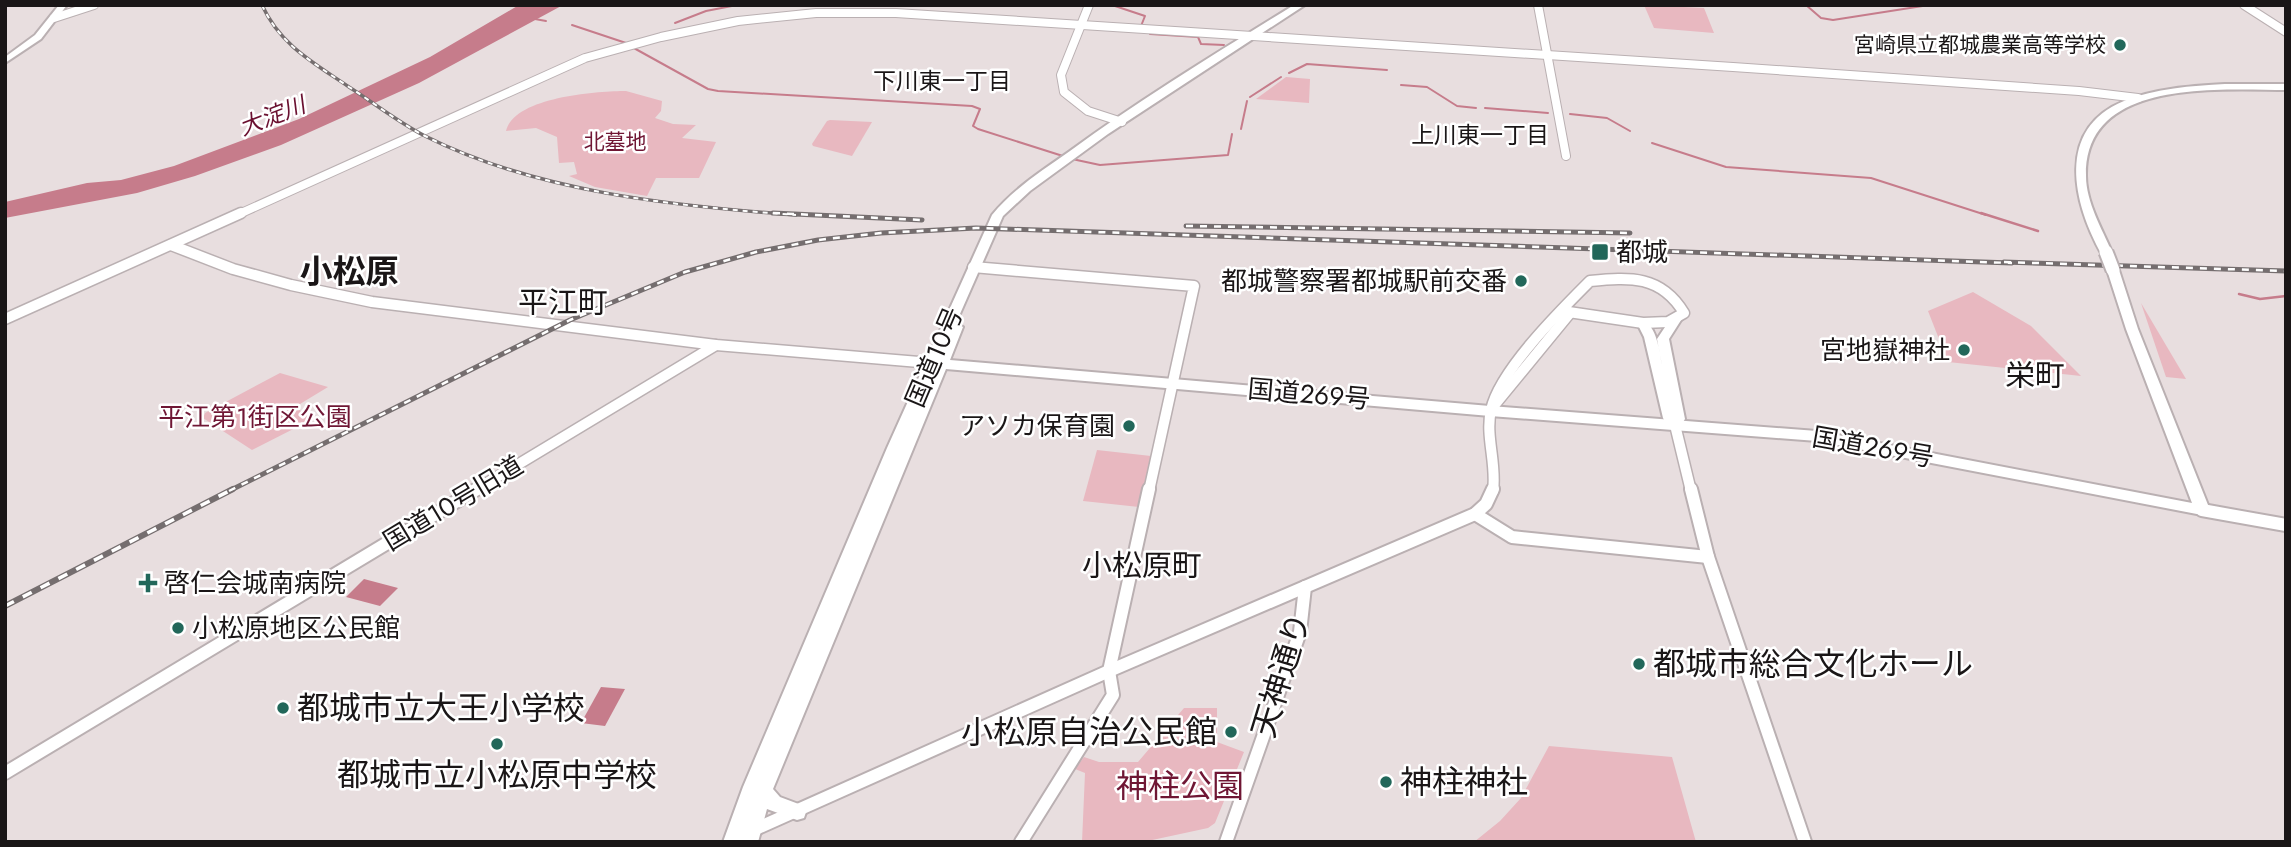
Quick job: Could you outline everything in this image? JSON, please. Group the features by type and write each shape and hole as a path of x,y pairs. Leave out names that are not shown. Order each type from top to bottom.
{"highway":[{"name":"国道10号","path":"1256,36 1301,5"},
{"name":"国道10号","path":"742,836 751,787 978,266 1007,216 1072,157 1119,122 1310,5"},
{"path":"2202,510 2132,329 2080,178 2080,154 2083,144 2102,119 2118,105 2138,98 2185,90 2286,87"},
{"name":"国道10号","path":"742,836 763,791 937,363"},
{"name":"国道269号","path":"937,363 1490,411 1817,436 2202,510"},
{"path":"763,791 773,803 797,813"}],"main road":[{"path":"5,61 38,37 63,5"},
{"path":"1643,323 1650,337 1669,418 1675,425 1679,419 1663,339 1677,317"}],"street":[{"path":"54,19 94,5"},
{"path":"1090,5 1061,75 1064,92 1088,111 1119,122"},
{"path":"1538,5 1566,156"},
{"path":"2244,5 2286,32"},
{"path":"5,319 541,76 632,43 766,16 818,12 876,12 2079,91 2138,98"},
{"path":"171,244 245,272 372,302 716,345 937,363"},
{"path":"978,266 1195,286 1109,671 1113,695 1021,842"},
{"path":"742,836 1109,671 1475,514 1486,507 1495,491 1490,411 1566,312 1590,281 1656,282 1670,290 1684,313 1668,322 1643,323 1566,312"},
{"name":"国道10号旧道","path":"5,773 716,345"},
{"path":"1675,425 1708,557 1805,842"},
{"path":"2202,510 2286,525"},
{"path":"1475,514 1512,537 1708,557"},
{"name":"天神通り","path":"1226,842 1300,632 1305,587"}],"green space":[{"path":"1644,5 1704,8 1714,33 1654,28"},
{"path":"1286,77 1310,79 1309,103 1256,99"},
{"name":"北墓地","path":"626,91 662,101 661,111 655,118 673,124 696,125 682,138 716,142 699,178 656,178 647,196 595,187 569,176 577,174 574,162 559,163 557,137 536,128 506,131 512,120 524,110 540,103 596,92"},
{"path":"827,121 872,122 852,156 813,146"},
{"path":"1973,292 2031,326 2081,376 1948,362 1928,311"},
{"path":"2141,303 2186,379 2166,377"},
{"name":"平江第1街区公園","path":"280,373 328,387 295,407 313,419 252,450 203,418 205,413"},
{"path":"1097,450 1151,456 1139,507 1083,501"},
{"name":"神柱公園","path":"1184,708 1217,708 1217,742 1244,752 1215,823 1208,828 1143,842 1082,842 1085,773 1075,769 1084,757 1099,762 1138,762"},
{"path":"1549,746 1672,757 1696,842 1474,842 1500,821 1521,798"}],"shaded area":[{"path":"519,5 563,5 419,83 281,145 195,176 137,193 5,218 5,202 87,183 121,180 174,166 299,119 430,57"},
{"path":"364,579 398,588 380,606 346,597"},
{"path":"601,687 625,689 605,726 581,723"}],"waterway":[{"path":"675,23 706,11 737,5"},
{"path":"1112,5 1145,16 1141,26"},
{"path":"1806,5 1821,18 1833,20 1929,5"},
{"path":"535,19 546,21"},
{"path":"572,25 626,43"},
{"path":"1150,34 1198,37 1201,44 1224,45"},
{"path":"632,47 708,89 718,91 972,106 980,109 973,126 978,129 1066,157"},
{"path":"1289,73 1307,64 1387,70"},
{"path":"1250,97 1281,77"},
{"path":"1401,85 1427,87 1457,106 1476,108"},
{"path":"1241,129 1247,101"},
{"path":"1485,108 1548,113"},
{"path":"1570,114 1607,118 1630,131"},
{"path":"1072,159 1100,165 1228,155 1232,134"},
{"path":"1652,143 1726,167 1871,178 1986,215"},
{"path":"1981,213 2038,231"},
{"path":"2239,294 2260,299 2286,296"}],"railway":[{"path":"262,5 278,31 311,61 405,125 468,155 513,171 606,193 702,207 796,215"},
{"path":"773,213 922,220"},
{"path":"1186,226 1630,233"},
{"path":"229,491 570,320 685,272 756,252 818,240 881,233 976,228 2012,263"},
{"path":"2004,262 2286,271"},
{"path":"5,606 233,489"}],"place":[{"name":"宮崎県立都城農業高等学校","path":"2120,45"},
{"name":"都城","path":"1600,252"},
{"name":"都城警察署都城駅前交番","path":"1521,281"},
{"name":"宮地嶽神社","path":"1964,350"},
{"name":"アソカ保育園","path":"1129,426"},
{"name":"啓仁会城南病院","path":"148,583"},
{"name":"小松原地区公民館","path":"178,628"},
{"name":"都城市総合文化ホール","path":"1639,664"},
{"name":"都城市立大王小学校","path":"283,708"},
{"name":"小松原自治公民館","path":"1231,732"},
{"name":"都城市立小松原中学校","path":"497,744"},
{"name":"神柱神社","path":"1386,782"}],"district":[{"name":"下川東一丁目","path":"942,81"},
{"name":"上川東一丁目","path":"1480,135"},
{"name":"小松原","path":"349,271"},
{"name":"平江町","path":"563,302"},
{"name":"栄町","path":"2035,375"},
{"name":"小松原町","path":"1142,565"}],"water label":[{"name":"大淀川","path":"272,116"}]}
